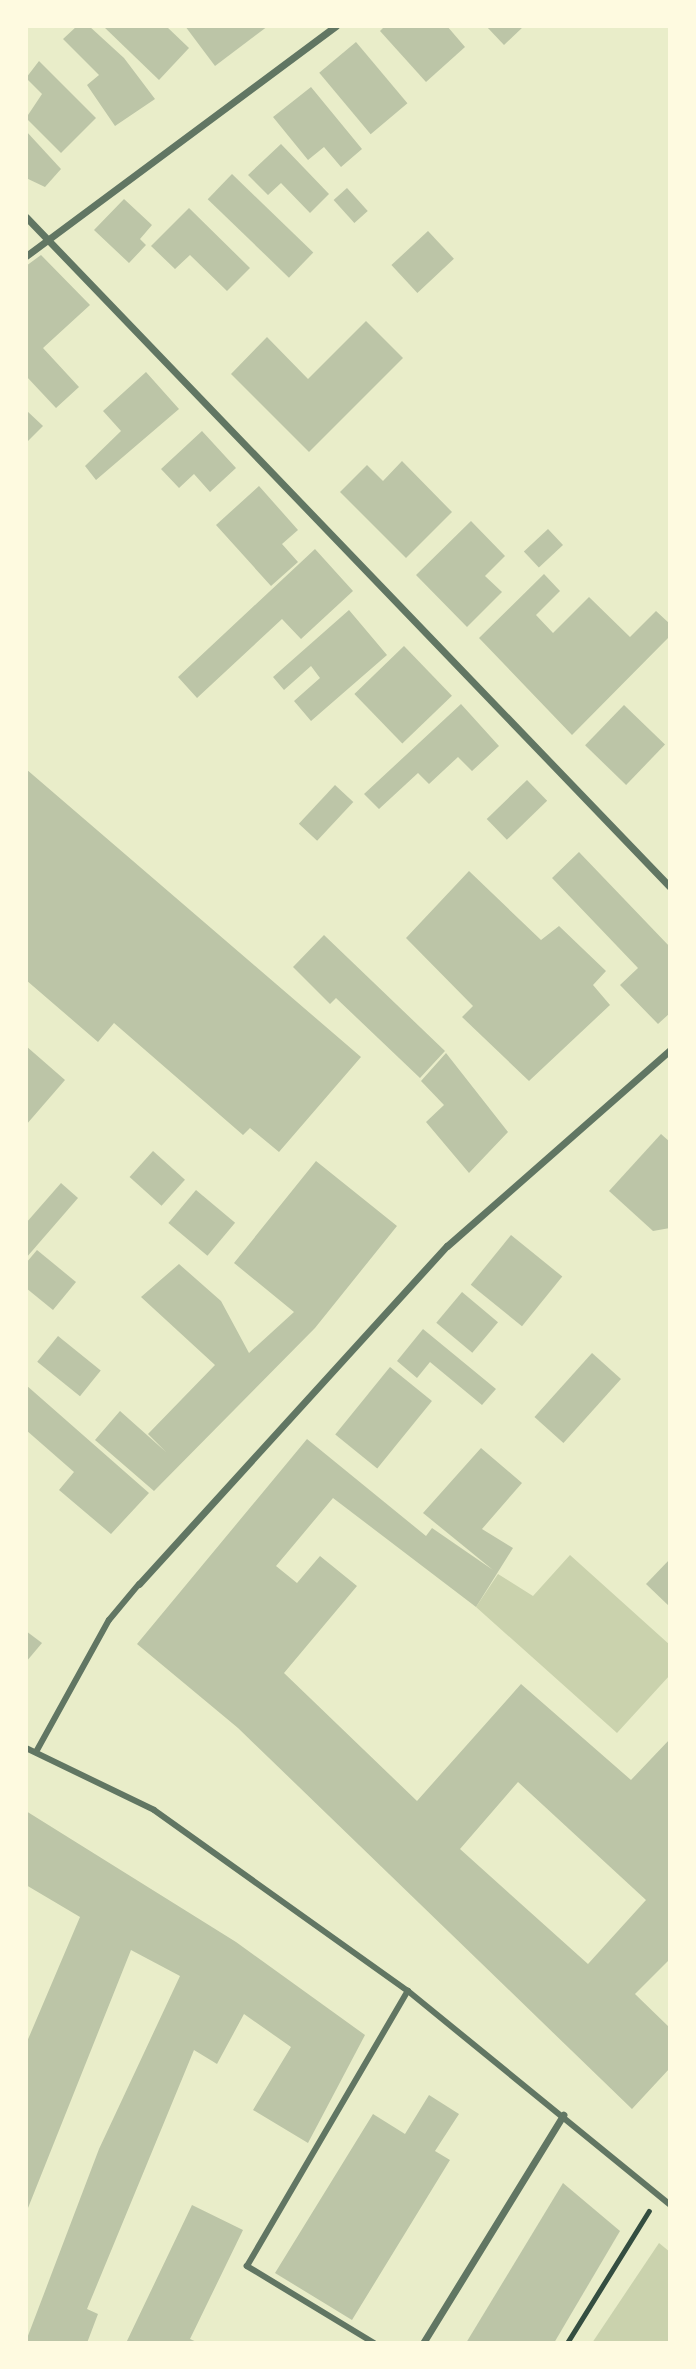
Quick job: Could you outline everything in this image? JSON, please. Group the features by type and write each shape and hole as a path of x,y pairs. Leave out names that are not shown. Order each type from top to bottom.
{"street":[{"path":"26,256 336,26"},
{"path":"26,217 670,887"},
{"path":"36,1752 109,1620 139,1584 447,1246 670,1050"},
{"path":"26,1748 154,1810 408,1992 670,2204"},
{"path":"374,2343 247,2266 408,1992"},
{"path":"423,2343 563,2115"}],"path":[{"path":"567,2343 632,2230 662,2197"}],"green space":[{"path":"570,1555 670,1645 670,1675 617,1733 476,1607 498,1574 533,1596"},
{"path":"659,2243 670,2252 670,2343 592,2343"}],"building":[{"path":"77,26 89,26 124,58 155,99 115,126 87,85 99,75 63,39"},
{"path":"103,26 166,26 189,48 159,80"},
{"path":"185,26 268,26 215,66"},
{"path":"385,26 447,26 465,47 426,82 380,31"},
{"path":"486,26 524,26 504,45"},
{"path":"356,42 407,103 371,134 319,73"},
{"path":"39,61 96,118 61,153 26,118 42,94 26,78"},
{"path":"311,87 362,149 341,167 324,147 308,160 273,117"},
{"path":"26,131 61,169 45,187 26,178"},
{"path":"281,144 329,194 310,213 281,183 268,195 248,175"},
{"path":"232,174 313,252 289,278 208,199"},
{"path":"347,188 368,211 354,223 334,200"},
{"path":"124,199 152,225 140,239 146,245 129,263 94,230"},
{"path":"189,208 250,268 227,291 190,255 175,269 151,246"},
{"path":"428,231 454,259 417,293 391,265"},
{"path":"41,255 90,305 43,348 79,387 56,408 26,376 26,266"},
{"path":"366,321 403,358 309,452 231,374 267,337 308,379"},
{"path":"146,372 179,409 96,480 85,466 121,431 103,411"},
{"path":"26,410 43,426 26,443"},
{"path":"202,431 236,468 210,492 194,474 179,488 161,469"},
{"path":"402,461 452,512 406,558 340,492 367,465 383,481"},
{"path":"259,486 298,530 282,544 298,562 271,586 216,525"},
{"path":"471,521 505,556 485,576 502,592 467,627 416,575"},
{"path":"548,529 563,545 539,568 524,552"},
{"path":"315,549 353,591 301,639 282,619 197,698 178,677"},
{"path":"544,574 560,591 536,615 553,633 589,597 630,637 656,611 670,624 670,636 572,735 479,638"},
{"path":"349,610 387,655 311,721 294,701 320,678 311,666 284,690 273,677"},
{"path":"404,646 452,696 402,744 354,694"},
{"path":"461,704 499,746 472,771 458,757 429,784 418,773 379,809 364,794"},
{"path":"624,705 665,745 626,785 585,745"},
{"path":"26,769 361,1057 279,1152 250,1128 243,1135 114,1023 98,1042 26,980"},
{"path":"527,780 547,801 507,840 487,819"},
{"path":"335,785 353,802 317,841 299,824"},
{"path":"579,852 670,947 670,1013 658,1024 620,985 638,968 552,878"},
{"path":"469,871 541,940 559,926 606,971 593,985 610,1005 529,1081 462,1017 473,1006 406,938"},
{"path":"324,935 445,1051 420,1078 336,998 330,1004 293,967"},
{"path":"26,1046 65,1080 26,1125"},
{"path":"446,1053 508,1132 469,1173 426,1122 444,1105 421,1081"},
{"path":"661,1134 670,1142 670,1228 653,1231 609,1191"},
{"path":"153,1151 185,1180 162,1206 130,1177"},
{"path":"316,1161 397,1226 315,1328 154,1491 95,1440 120,1411 166,1452 148,1434 215,1365 141,1297 179,1264 221,1301 249,1353 294,1312 234,1263"},
{"path":"61,1183 78,1198 26,1258 26,1223"},
{"path":"196,1190 235,1223 207,1256 168,1223"},
{"path":"511,1235 562,1277 522,1326 471,1285"},
{"path":"37,1250 76,1282 53,1310 26,1288 26,1263"},
{"path":"462,1292 498,1322 472,1353 436,1323"},
{"path":"423,1329 496,1389 482,1405 430,1362 417,1378 397,1361"},
{"path":"58,1336 101,1371 80,1396 37,1362"},
{"path":"592,1353 621,1379 563,1443 534,1417"},
{"path":"390,1367 432,1401 377,1469 335,1435"},
{"path":"26,1385 149,1493 111,1534 59,1490 74,1472 26,1430"},
{"path":"307,1439 426,1536 432,1528 493,1570 423,1513 481,1448 522,1483 482,1529 513,1548 476,1607 333,1498 276,1566 297,1583 320,1556 357,1586 284,1673 417,1801 521,1684 631,1780 670,1739 670,1959 635,1994 670,2028 670,2068 632,2109 238,1728 137,1644","holes":["518,1782 646,1900 588,1964 460,1849"]},
{"path":"670,1559 670,1607 646,1584"},
{"path":"26,1631 42,1643 26,1662"},
{"path":"26,1811 236,1942 365,2035 308,2143 253,2110 291,2047 244,2014 217,2064 194,2050 87,2309 98,2314 87,2343 26,2341 99,2149 180,1976 131,1950 26,2213 26,2044 80,1917 26,1885"},
{"path":"429,2095 459,2114 435,2151 450,2160 352,2320 275,2273 373,2114 405,2134"},
{"path":"563,2183 620,2231 554,2343 466,2343"},
{"path":"192,2205 243,2230 190,2339 199,2343 126,2343"}]}
